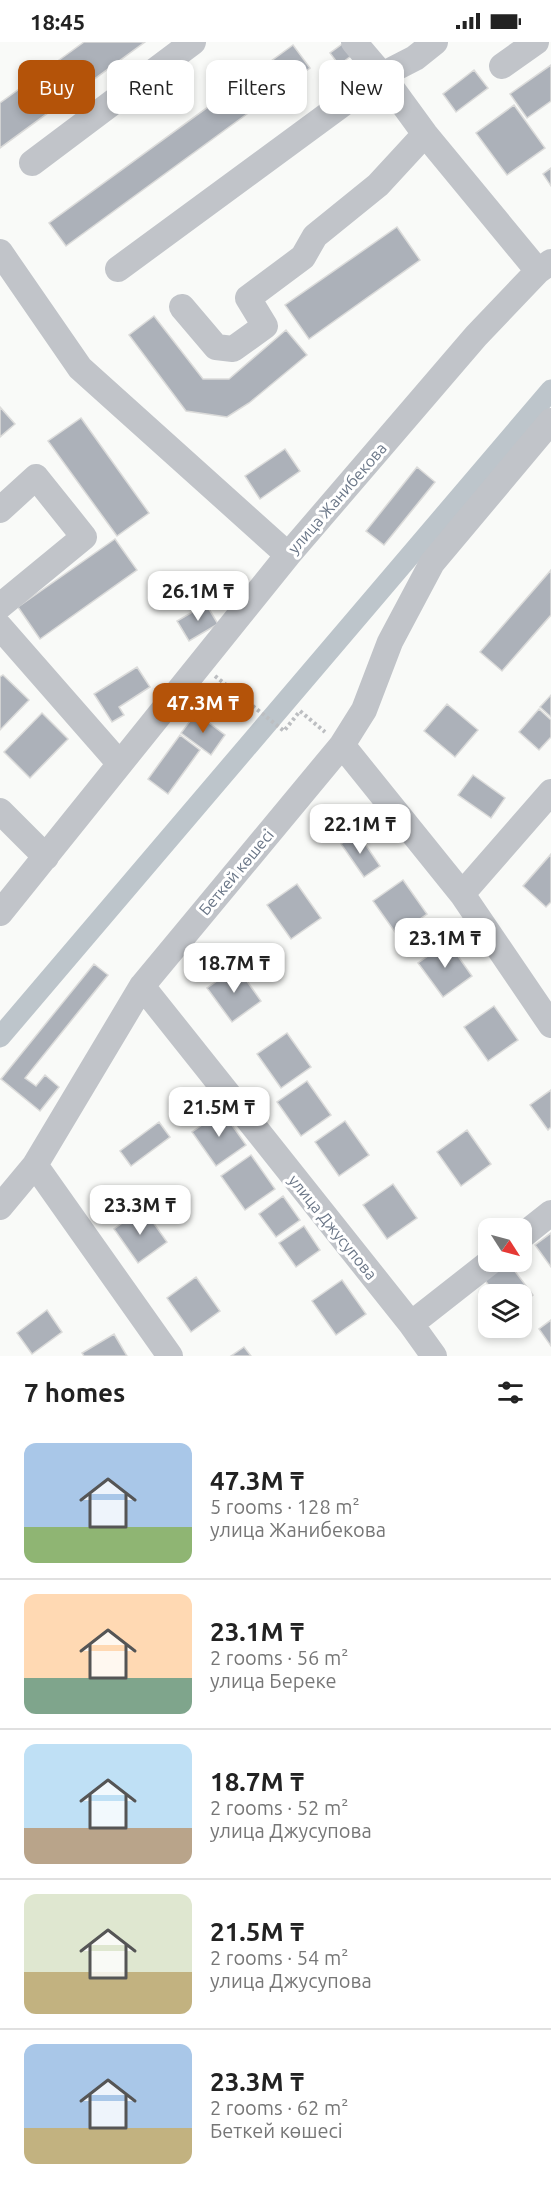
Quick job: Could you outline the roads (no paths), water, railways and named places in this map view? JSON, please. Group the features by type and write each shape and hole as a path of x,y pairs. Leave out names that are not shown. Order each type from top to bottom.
{"street":[{"path":"33,163 193,42"},
{"path":"354,42 369,60"},
{"path":"404,64 435,42"},
{"path":"502,66 536,42"},
{"path":"404,106 424,134 545,266"},
{"path":"118,269 329,114"},
{"path":"182,307 216,347 233,349 265,326 248,298 303,257 315,237 378,185 424,134"},
{"path":"0,252 80,368 288,555"},
{"name":"улица Жанибекова","path":"0,913 288,555 476,336 545,266"},
{"name":"Беткей көшесі","path":"0,1207 35,1165 141,986 342,746 363,710 390,642 432,563 551,421"},
{"path":"0,510 36,477 84,537 0,606"},
{"path":"0,627 120,764"},
{"path":"342,746 462,894 551,1025"},
{"path":"462,894 551,792"},
{"path":"0,811 46,857"},
{"name":"улица Джусупова","path":"141,986 411,1324 434,1356"},
{"path":"35,1165 170,1356"},
{"path":"532,1228 551,1214"},
{"path":"411,1324 478,1271"}],"waterway":[{"path":"0,1037 551,390"}]}
